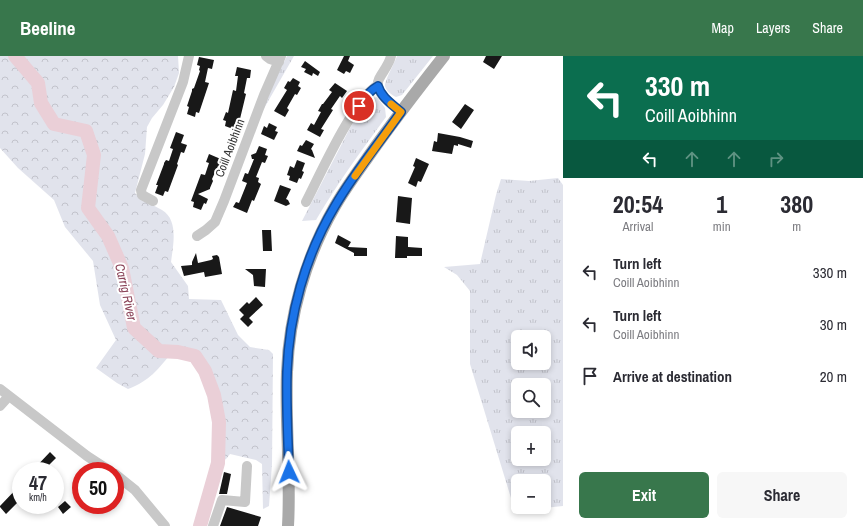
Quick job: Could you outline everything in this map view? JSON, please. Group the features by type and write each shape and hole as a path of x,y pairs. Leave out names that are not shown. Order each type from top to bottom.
{"main road":[{"path":"288,526 290,504 287,371 293,320 310,258 334,208 350,183 401,112 444,56"}],"street":[{"path":"153,201 142,194 141,190 183,82 189,56"},
{"name":"Coill Aoibhinn","path":"197,236 215,222 264,95 280,59 270,59 266,56"},
{"path":"391,56 379,80 378,86 388,101 401,112"},
{"path":"306,202 352,117 366,96 373,88 378,86"},
{"path":"0,389 96,462"},
{"path":"0,406 9,396"},
{"path":"213,526 222,500 246,502 247,466"},
{"path":"124,481 135,490 165,526"}],"green space":[{"path":"0,56 178,56 179,73 174,87 147,127 145,154 135,193 162,210 171,220 174,234 171,262 188,286 189,299 221,300 238,335 250,347 269,350 273,354 272,464 269,506 263,509 262,464 256,460 230,454 226,459 218,463 216,407 209,381 195,356 173,351 148,378 136,386 128,389 96,368 116,340 100,305 93,261 65,227 54,200 18,168 0,148"},
{"path":"287,56 294,56 262,112 275,79"},
{"path":"397,56 433,56 402,95 396,97 388,91 385,84"},
{"path":"377,97 385,108 386,117 358,155 316,220 302,221 350,128 367,100 369,101"},
{"path":"558,178 563,185 563,506 551,507 551,474 511,474 511,498 470,364 470,291 457,275 444,267 480,264 501,179 529,181"}],"building":[{"path":"344,56 350,56 348,61 354,65 350,73 346,71 344,74 337,70"},
{"path":"486,56 502,56 494,69 483,62"},
{"path":"199,57 214,60 212,69 208,68 205,82 209,83 199,113 196,112 195,117 187,114 189,107 187,106 192,89 194,88 200,71 200,66 197,65"},
{"path":"305,61 320,72 318,76 313,73 312,76 304,72 306,69 301,67"},
{"path":"237,67 251,70 250,78 247,78 244,93 246,94 239,123 236,122 233,129 225,126 226,121 223,120 226,112 228,113 233,90 236,91 238,76 235,76"},
{"path":"293,78 300,82 298,86 301,88 297,95 295,94 287,108 289,110 285,117 274,111 287,90 284,88 288,81 290,82"},
{"path":"335,83 347,91 342,98 340,96 331,109 333,110 321,129 324,130 320,137 307,130 311,123 314,125 321,112 318,111 332,92 329,90"},
{"path":"465,104 474,110 461,129 452,122"},
{"path":"269,123 277,127 275,131 278,132 274,140 261,134 264,126 267,128"},
{"path":"176,132 184,135 181,143 187,145 184,153 181,152 168,192 165,191 163,196 155,193 158,185 156,185 164,163 166,160 169,161 173,149 170,148"},
{"path":"438,133 473,141 471,148 458,144 458,146 454,145 452,154 432,151 434,141 437,142"},
{"path":"306,140 314,144 311,149 315,158 297,151 300,145 302,146"},
{"path":"259,146 267,149 265,155 268,156 265,163 262,162 256,177 259,178 258,182 261,184 247,213 233,207 236,202 239,203 247,183 242,181 245,173 248,174 254,159 252,159 251,155 256,153"},
{"path":"209,154 223,160 220,167 218,166 212,179 213,181 210,189 198,194 208,199 206,204 204,203 201,210 193,207 194,202 191,201 201,174 205,175 209,163 206,162"},
{"path":"416,158 429,164 421,182 418,181 416,187 408,183 415,167 413,166"},
{"path":"297,160 305,163 302,171 304,172 301,179 299,178 297,183 289,180 290,176 287,175 290,166 294,168"},
{"path":"280,185 291,189 286,199 290,204 286,206 274,201"},
{"path":"398,196 412,198 410,224 396,222"},
{"path":"262,230 271,230 272,251 263,251"},
{"path":"338,235 351,242 348,247 367,248 367,256 354,256 354,253 335,243"},
{"path":"396,236 408,237 408,247 422,248 422,256 395,258"},
{"path":"196,253 198,263 211,260 213,259 212,256 217,255 219,257 222,274 205,277 204,272 184,276 181,266 192,265"},
{"path":"245,269 266,269 265,287 254,286 253,275"},
{"path":"256,297 263,305 249,318 253,322 248,327 240,319 244,315 239,310 247,302 249,304"},
{"path":"50,452 56,458 52,462 41,462"},
{"path":"224,472 231,474 227,494 219,494"},
{"path":"12,493 12,508 6,514 0,506"},
{"path":"65,501 71,507 64,513"},
{"path":"227,507 261,517 258,526 220,526"}],"waterway":[{"name":"Carrig River","path":"15,56 38,83 41,103 54,124 86,131 94,155 88,208 108,236 122,268 134,328 159,351 178,352 195,356 205,371 214,395 219,422 218,463 200,526"}],"slow traffic":[{"path":"355,176 401,112 391,104"}],"route":[{"path":"289,472 287,371 293,320 308,264 318,238 334,208 401,112 388,101 378,86 373,88 359,106"}]}
